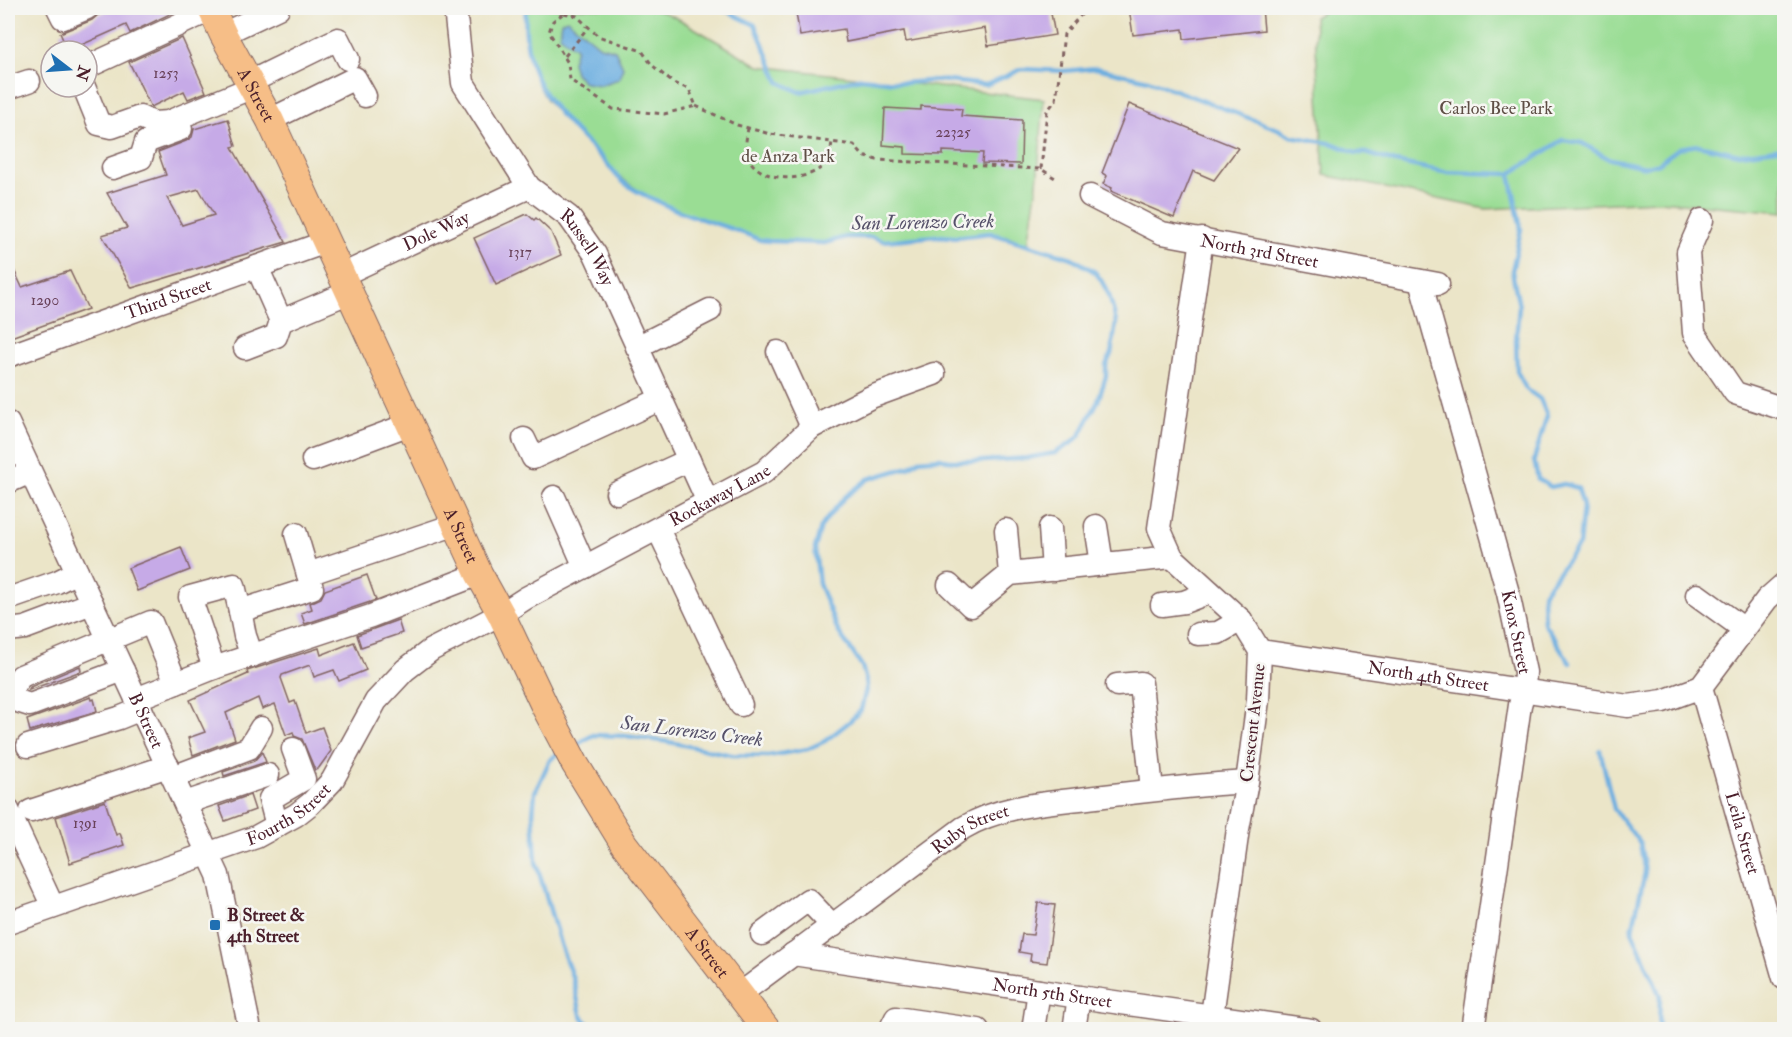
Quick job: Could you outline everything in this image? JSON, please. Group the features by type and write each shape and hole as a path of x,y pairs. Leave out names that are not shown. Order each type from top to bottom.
{"main road":[{"name":"A Street","path":"213,8 223,34 258,97 346,283 479,574 575,764 624,844 767,1029"}],"street":[{"path":"58,8 63,18 87,8"},
{"path":"99,61 213,8"},
{"path":"223,34 278,8"},
{"name":"Russell Way","path":"455,8 463,82 529,187 569,217 595,254 708,502"},
{"path":"113,168 141,158 146,142 258,97 334,31 348,59"},
{"path":"89,99 99,124 112,127 140,117 154,123 168,122 258,97 356,78 365,96"},
{"path":"8,88 29,81"},
{"name":"Dole Way","path":"281,321 346,283 529,187"},
{"name":"North 3rd Street","path":"1090,196 1162,233 1429,282"},
{"path":"1702,220 1688,252 1694,333 1735,393 1785,408"},
{"name":"Crescent Avenue","path":"1202,239 1159,528 1172,557 1241,620 1260,651 1258,700 1211,1022"},
{"name":"Third Street","path":"8,356 326,242"},
{"path":"245,348 276,336 281,321 257,267"},
{"name":"Knox Street","path":"1429,282 1508,593 1525,672 1473,1029"},
{"path":"638,347 710,310"},
{"path":"778,352 812,427"},
{"name":"Rockaway Lane","path":"501,614 526,598 764,472 812,427 871,397 934,374"},
{"path":"524,439 533,458 661,399"},
{"name":"B Street","path":"8,423 218,875 250,1029"},
{"path":"313,460 410,424"},
{"path":"617,493 689,460"},
{"path":"8,482 30,472"},
{"path":"554,497 585,567"},
{"path":"308,573 457,524"},
{"path":"1096,526 1102,564"},
{"path":"1050,528 1053,570"},
{"path":"658,529 741,705"},
{"path":"1005,530 1010,574"},
{"path":"240,611 312,588 296,534"},
{"path":"949,585 971,606 1010,574 1172,557"},
{"path":"8,599 57,582 77,572"},
{"path":"28,746 118,718 176,683 214,668 371,615 479,574"},
{"path":"1701,687 1744,629 1776,605 1785,584"},
{"path":"214,668 190,597 234,585 245,636 252,656"},
{"path":"1162,605 1184,602 1210,592"},
{"path":"1697,595 1744,629"},
{"path":"8,630 25,628 92,603"},
{"name":"Fourth Street","path":"8,923 256,837 277,826 315,799 338,773 376,701 405,670 431,650 501,614"},
{"path":"1198,634 1218,633 1241,620"},
{"path":"123,670 30,705 8,696 21,676 151,622 176,683"},
{"name":"North 4th Street","path":"1260,651 1628,706 1664,701 1701,687"},
{"path":"1117,685 1141,683 1152,790"},
{"name":"Leila Street","path":"1701,687 1785,978"},
{"path":"31,811 249,748 261,728"},
{"path":"293,749 304,779 315,799"},
{"path":"185,803 268,775"},
{"path":"277,826 270,799 304,779"},
{"name":"Ruby Street","path":"740,994 963,828 982,817 1015,807 1152,790 1247,782"},
{"path":"8,810 53,907"},
{"path":"762,934 807,900 833,926"},
{"name":"North 5th Street","path":"793,954 1084,998 1211,1022 1311,1029"},
{"path":"1033,1029 1039,992"},
{"path":"1074,1029 1084,998"},
{"path":"1084,998 1084,1029"},
{"path":"890,1029 896,1018 978,1029"}],"path":[{"path":"1041,169 1047,111 1056,100 1064,34 1087,8"},
{"path":"696,106 689,89 673,82 652,65 642,51 598,36 585,28 577,16 564,13 553,21 549,32 565,56 570,80 613,109 664,114 696,106 737,125 770,134 854,145 863,156 877,160 1041,169 1055,178"},
{"path":"565,56 585,28"},
{"path":"748,128 746,152 754,165 765,174 781,178 802,176 822,168 830,158 831,142"}],"green space":[{"name":"de Anza Park","path":"526,8 654,8 677,18 759,66 1044,99 1037,184 1028,245 1010,237 990,233 883,241 872,237 846,237 824,243 760,240 654,200 626,182 614,171 556,112 547,99 533,71 529,55"},
{"name":"Carlos Bee Park","path":"1330,8 1784,8 1784,212 1659,201 1486,209 1324,175 1314,17"}],"water":[{"path":"567,19 600,46 615,50 623,67 619,79 600,85 585,83 575,73 572,62 576,48 560,36 562,21"}],"building":[{"path":"114,8 169,8 172,13 130,33 126,25 95,39 63,39 60,33 92,20"},
{"path":"795,8 1050,8 1055,35 988,46 985,28 906,42 904,31 846,42 844,29 800,36"},
{"path":"1129,8 1262,8 1264,30 1184,39 1183,29 1133,35"},
{"path":"182,38 206,92 188,99 184,91 151,107 129,62"},
{"path":"1129,104 1238,148 1214,180 1193,171 1174,218 1111,191 1112,188 1103,184 1107,176 1102,173"},
{"path":"921,106 962,109 961,116 1022,120 1021,164 982,163 983,153 943,151 943,155 905,154 905,147 883,145 885,108 921,110"},
{"path":"228,119 236,146 232,147 286,242 132,288 102,235 127,228 107,193 166,175 158,152 186,141 192,137 194,129","holes":["199,189 214,215 182,225 167,198"]},
{"path":"527,214 534,220 536,218 551,232 561,255 496,285 474,238"},
{"path":"8,257 22,287 70,271 88,309 11,337 8,328"},
{"path":"181,547 190,570 137,591 128,568"},
{"path":"367,575 376,600 305,624 301,613 312,609 310,603 321,598 325,590"},
{"path":"398,620 402,633 361,647 357,635"},
{"path":"354,642 366,670 339,681 334,670 314,677 310,665 282,675 281,678 290,703 295,701 306,733 322,727 331,751 318,769 315,770 302,739 294,736 293,732 286,735 275,704 262,709 258,698 226,713 235,739 193,755 188,738 205,732 190,700 248,674 247,671 319,648 321,655"},
{"path":"80,666 81,671 29,690 30,687"},
{"path":"91,697 92,700 94,699 97,711 30,731 27,720"},
{"path":"262,752 266,762 224,776 223,772 254,761"},
{"path":"250,795 255,810 225,821 219,806"},
{"path":"105,801 116,835 120,833 124,845 70,863 56,817"},
{"path":"1038,903 1055,905 1047,963 1030,961 1031,954 1019,952 1022,934 1033,935"}],"waterway":[{"name":"San Lorenzo Creek","path":"526,8 528,52 541,87 564,119 622,181 638,192 673,209 760,240 824,243 846,237 872,237 883,241 990,233 1072,258 1095,272 1109,295 1116,323 1111,354 1106,365 1106,376 1098,401 1080,435 1073,442 1055,453 1027,458 984,461 949,461 941,458 919,460 909,467 868,479 845,497 821,527 815,548 819,584 838,631 862,666 867,685 861,710 825,741 808,749 768,756 732,755 625,736 593,735 576,745"},
{"path":"721,8 755,25 779,82 800,92 861,78 904,83 939,80 986,85 1022,69 1064,71 1096,68 1148,80 1291,136 1334,144 1356,153 1366,153 1395,162 1444,172 1510,174"},
{"path":"1510,174 1563,140 1582,143 1607,158 1645,167 1659,163 1679,148 1698,145 1739,154 1784,148"},
{"path":"1510,174 1521,229 1512,271 1519,306 1516,340 1517,371 1526,389 1540,399 1547,416 1534,460 1538,479 1551,487 1564,484 1578,488 1583,506 1579,545 1543,593 1544,623 1570,663"},
{"path":"1600,750 1614,809 1640,843 1645,872 1632,931 1660,996 1659,1030"},
{"name":"San Lorenzo Creek","path":"560,752 550,760 535,792 533,814 536,862 573,979 581,1015 593,1030"}],"place":[{"name":"B Street & 4th Street","path":"215,925"}]}
